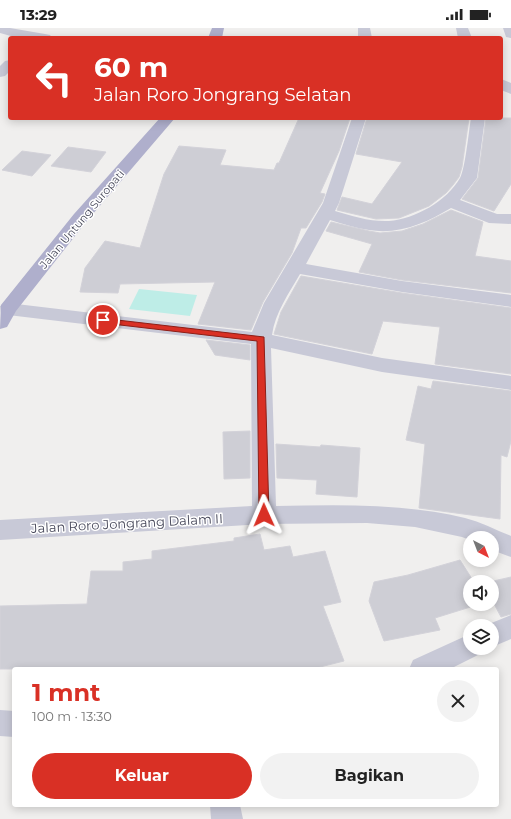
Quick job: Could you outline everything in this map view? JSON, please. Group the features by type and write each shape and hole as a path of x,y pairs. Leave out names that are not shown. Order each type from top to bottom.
{"main road":[{"name":"Jalan Untung Suropati","path":"4,316 80,218 166,120"}],"street":[{"path":"509,28 511,34"},
{"path":"0,29 29,36"},
{"path":"0,73 8,66"},
{"path":"264,515 261,339 263,327 294,267 331,203 340,172 359,120"},
{"path":"325,214 369,225 389,226 406,223 425,216 450,202 469,178 478,120"},
{"path":"450,202 495,219 511,219"},
{"path":"294,267 351,279 440,293 511,301"},
{"path":"4,316 261,339 382,365 511,383"},
{"name":"Jalan Roro Jongrang Dalam II","path":"0,530 264,515 368,514 415,518 466,528 474,531"},
{"name":"Jalan Roro Jongrang Dalam II","path":"499,542 511,547"},
{"path":"499,632 511,626"},
{"path":"427,667 463,649"},
{"path":"0,723 12,724"},
{"path":"225,807 227,819"}],"shaded area":[{"path":"139,289 197,295 190,316 129,309"}],"building":[{"path":"503,118 511,118 511,184 494,211 462,199 478,178 486,120 503,120"},
{"path":"298,120 349,120 339,151 320,193 325,194 322,202 306,228 301,228 292,253 263,302 251,330 198,324 215,282 120,284 118,293 80,292 85,268 105,241 140,248 164,174 179,146 226,150 220,165 274,170 277,163 279,163"},
{"path":"366,120 469,120 462,167 459,177 446,193 429,206 399,218 376,219 337,210 342,197 372,204 402,162 356,154"},
{"path":"68,147 106,152 91,172 51,166"},
{"path":"22,151 51,155 32,176 2,170"},
{"path":"451,210 483,222 475,256 511,261 511,293 402,280 359,272 372,244 326,231 331,222 380,233 402,231 423,224"},
{"path":"301,276 402,293 511,308 511,374 435,364 440,327 383,321 372,354 274,334 281,312"},
{"path":"206,340 250,345 250,360 215,355"},
{"path":"433,381 511,391 511,441 507,457 501,455 500,519 419,508 425,444 406,440 418,386 431,389"},
{"path":"250,431 250,478 224,479 223,432"},
{"path":"276,444 360,448 357,497 316,494 317,480 277,478"},
{"path":"260,534 264,550 290,546 293,557 325,551 341,602 323,606 344,661 320,667 12,667 12,669 0,669 0,606 87,604 91,571 123,571 123,562 152,559 152,551 234,541 234,538"},
{"path":"460,560 463,567 470,575 463,575 463,609 435,618 440,630 384,641 369,601 374,582 408,575"},
{"path":"511,577 511,614 501,617 498,611 499,580"}],"route":[{"path":"103,320 261,339 264,515"}]}
